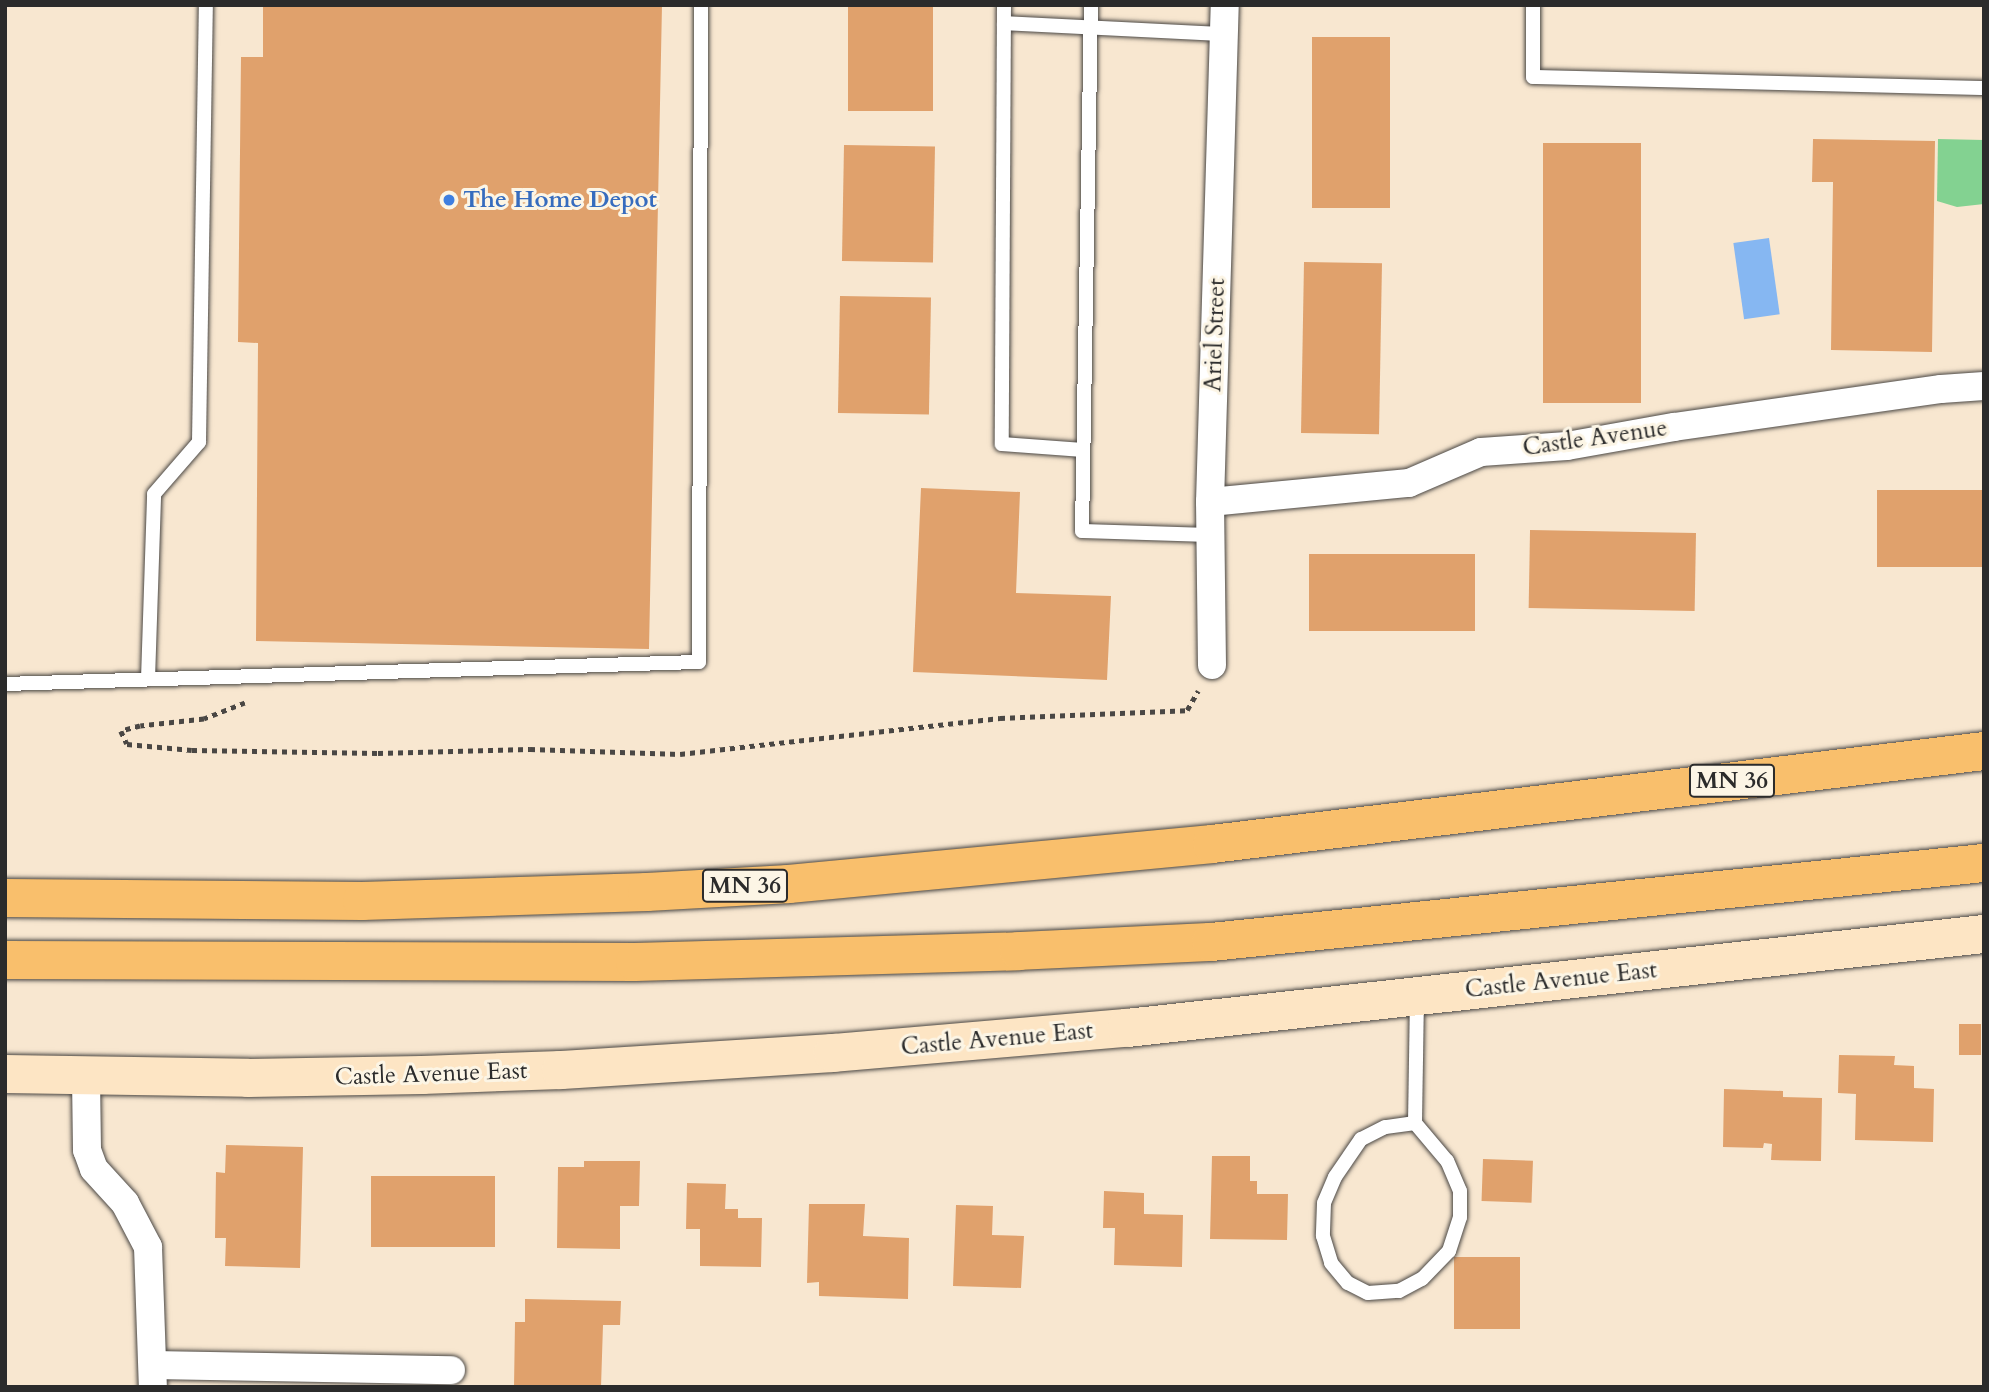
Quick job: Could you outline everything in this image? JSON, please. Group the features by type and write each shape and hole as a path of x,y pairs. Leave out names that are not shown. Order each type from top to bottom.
{"highway":[{"name":"MN 36","path":"5,898 362,901 789,884 1212,844 1984,751"},
{"path":"5,960 635,962 1019,951 1211,942 1984,863"}],"street":[{"name":"Ariel Street","path":"1212,665 1210,502 1225,5"},
{"name":"Castle Avenue","path":"1210,502 1409,483 1481,452 1567,446 1674,426 1941,389 1984,386"},
{"name":"Castle Avenue East","path":"5,1074 86,1078 248,1078 561,1070 996,1039 1984,934"},
{"path":"86,1078 87,1150 94,1169 125,1203 148,1247 153,1376 451,1370"}],"lane":[{"path":"148,679 154,494 199,442 206,5"},
{"path":"5,684 699,662 701,5"},
{"path":"1004,5 1002,444 1083,450"},
{"path":"1091,5 1082,531 1210,535"},
{"path":"1533,5 1533,77 1984,88"},
{"path":"1004,23 1224,34"},
{"path":"1415,1123 1385,1127 1361,1139 1335,1177 1324,1203 1324,1236 1331,1263 1348,1283 1368,1293 1399,1291 1422,1279 1449,1251 1460,1217 1460,1191 1447,1161 1415,1123 1417,996"}],"path":[{"path":"267,674 258,697 204,719 140,726 121,732 127,744 192,750 378,753 530,749 680,754 1000,718 1187,710 1212,665"}],"green space":[{"path":"1938,139 1984,140 1984,204 1957,207 1937,201"}],"water":[{"path":"1769,238 1780,314 1744,319 1733,243"}],"building":[{"name":"The Home Depot","path":"263,5 662,5 649,649 256,641 258,343 238,342 241,57 263,57"},
{"path":"848,5 933,5 933,111 848,111"},
{"path":"1312,37 1390,37 1390,208 1312,208"},
{"path":"1813,139 1935,141 1932,352 1831,350 1833,182 1812,182"},
{"path":"1543,143 1641,143 1641,403 1543,403"},
{"path":"844,145 935,147 933,263 842,261"},
{"path":"1304,262 1382,263 1379,434 1301,433"},
{"path":"840,296 931,298 929,415 838,413"},
{"path":"921,488 1020,492 1016,593 1111,596 1107,680 913,672"},
{"path":"1877,490 1984,490 1984,567 1877,567"},
{"path":"1530,530 1696,533 1695,611 1529,608"},
{"path":"1309,554 1475,554 1475,631 1309,631"},
{"path":"1959,1024 1981,1024 1981,1055 1959,1055"},
{"path":"1839,1055 1895,1056 1894,1065 1914,1066 1914,1088 1934,1089 1933,1142 1855,1140 1856,1094 1838,1093"},
{"path":"1724,1089 1783,1091 1783,1097 1822,1098 1821,1161 1771,1160 1772,1144 1764,1143 1763,1148 1723,1147"},
{"path":"226,1145 303,1147 300,1268 225,1266 226,1238 215,1238 216,1172 225,1173"},
{"path":"1212,1156 1250,1156 1250,1181 1257,1181 1257,1194 1288,1194 1287,1240 1210,1239"},
{"path":"1483,1159 1533,1161 1532,1203 1482,1201"},
{"path":"584,1161 640,1161 639,1206 620,1206 620,1249 557,1248 558,1167 584,1167"},
{"path":"371,1176 495,1176 495,1247 371,1247"},
{"path":"687,1183 726,1184 725,1209 738,1209 738,1218 762,1218 761,1267 700,1266 700,1229 686,1229"},
{"path":"1104,1191 1144,1193 1144,1214 1183,1215 1182,1267 1114,1265 1115,1228 1103,1228"},
{"path":"809,1204 865,1204 863,1236 909,1238 908,1299 819,1296 819,1282 807,1283"},
{"path":"956,1205 993,1206 992,1235 1024,1236 1021,1288 953,1286"},
{"path":"1454,1257 1520,1257 1520,1329 1454,1329"},
{"path":"525,1299 621,1301 620,1325 603,1325 601,1387 514,1387 515,1322 525,1322"}],"place":[{"name":"The Home Depot","path":"449,200"}]}
